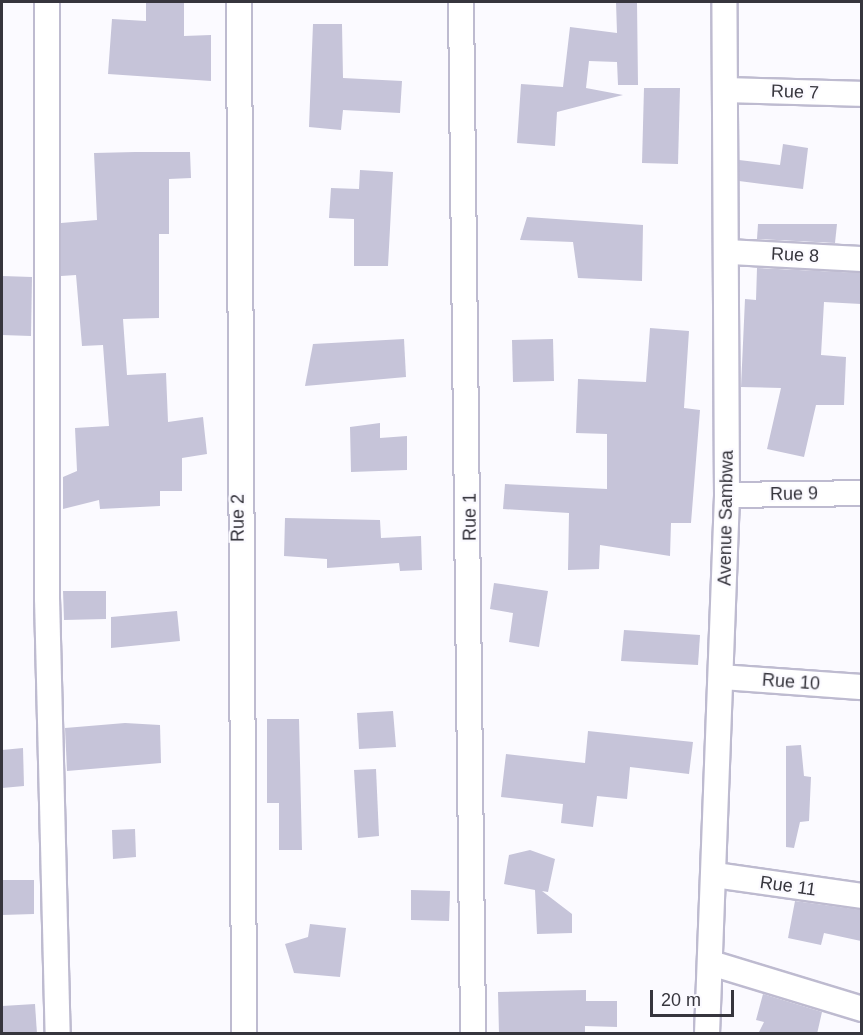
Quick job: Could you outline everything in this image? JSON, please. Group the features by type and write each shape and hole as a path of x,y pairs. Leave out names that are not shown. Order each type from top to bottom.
{"street":[{"path":"47,2 47,598 58,1034"},
{"name":"Rue 2","path":"239,2 244,1034"},
{"name":"Rue 1","path":"461,2 472,1034"},
{"name":"Avenue Sambwa","path":"707,1034 715,875 728,495 728,90 724,2"},
{"name":"Rue 7","path":"728,90 861,94"},
{"name":"Rue 8","path":"729,252 861,259"},
{"name":"Rue 9","path":"728,495 861,493"},
{"name":"Rue 10","path":"721,677 861,687"},
{"name":"Rue 11","path":"715,875 861,897"},
{"path":"711,963 861,1009"}],"building":[{"path":"146,2 184,2 184,36 211,35 211,81 108,74 112,19 146,21"},
{"path":"616,2 637,2 638,85 618,85 617,62 589,61 586,88 623,95 557,112 555,146 517,143 521,84 563,87 570,27 617,33"},
{"path":"313,24 342,24 343,78 402,81 400,113 343,110 341,130 309,127"},
{"path":"644,88 680,88 678,164 642,163"},
{"path":"783,144 808,148 803,189 739,181 739,160 780,165"},
{"path":"190,152 191,178 169,179 169,234 159,234 159,318 123,319 127,375 166,373 168,422 203,417 207,454 182,458 182,491 160,491 160,506 100,509 99,500 63,509 63,477 77,471 75,428 109,426 103,345 82,346 76,275 61,276 61,223 97,220 94,153"},
{"path":"360,170 393,172 388,266 354,266 354,219 329,218 331,188 359,189"},
{"path":"527,217 643,225 642,281 578,278 573,242 520,240"},
{"path":"758,224 837,224 835,243 757,239"},
{"path":"757,268 861,273 861,304 824,302 821,355 846,357 844,405 816,405 804,457 767,449 781,388 741,387 745,299 756,300"},
{"path":"2,276 32,277 31,336 2,335"},
{"path":"650,328 689,331 684,408 700,410 691,523 671,523 670,556 600,545 599,569 568,570 569,513 503,509 505,484 607,489 607,434 576,433 578,379 646,382"},
{"path":"404,339 406,377 305,386 313,344"},
{"path":"553,339 554,381 513,382 512,340"},
{"path":"380,423 380,438 407,436 407,470 351,472 350,427"},
{"path":"285,518 380,520 381,538 421,536 422,570 400,571 399,563 327,568 327,559 284,556"},
{"path":"494,583 548,591 539,647 509,642 513,613 490,609"},
{"path":"63,591 106,591 106,619 64,620"},
{"path":"177,611 180,641 111,648 111,617"},
{"path":"624,630 700,635 698,665 621,661"},
{"path":"393,711 396,747 359,749 357,713"},
{"path":"267,719 299,719 302,850 279,850 279,803 267,803"},
{"path":"125,723 160,725 161,763 67,771 65,728"},
{"path":"588,731 693,742 689,774 630,767 627,799 597,796 593,827 561,823 563,804 501,797 506,754 585,763"},
{"path":"801,745 804,776 811,777 809,821 800,822 794,848 786,847 786,746"},
{"path":"23,748 24,786 2,788 2,750"},
{"path":"376,769 379,836 358,838 354,770"},
{"path":"135,829 136,857 113,859 112,830"},
{"path":"530,850 555,859 548,892 542,891 572,914 572,933 537,934 535,890 504,884 509,855"},
{"path":"2,880 34,880 34,914 2,915"},
{"path":"411,890 450,891 449,921 411,920"},
{"path":"795,901 861,910 861,941 824,933 821,945 788,938"},
{"path":"310,924 346,928 340,977 294,973 285,944 308,937"},
{"path":"586,990 586,1001 617,1001 617,1027 585,1026 585,1034 499,1034 498,992"},
{"path":"763,994 822,1012 817,1034 758,1034 764,1022 756,1020"},
{"path":"35,1004 37,1034 2,1034 2,1006"}]}
